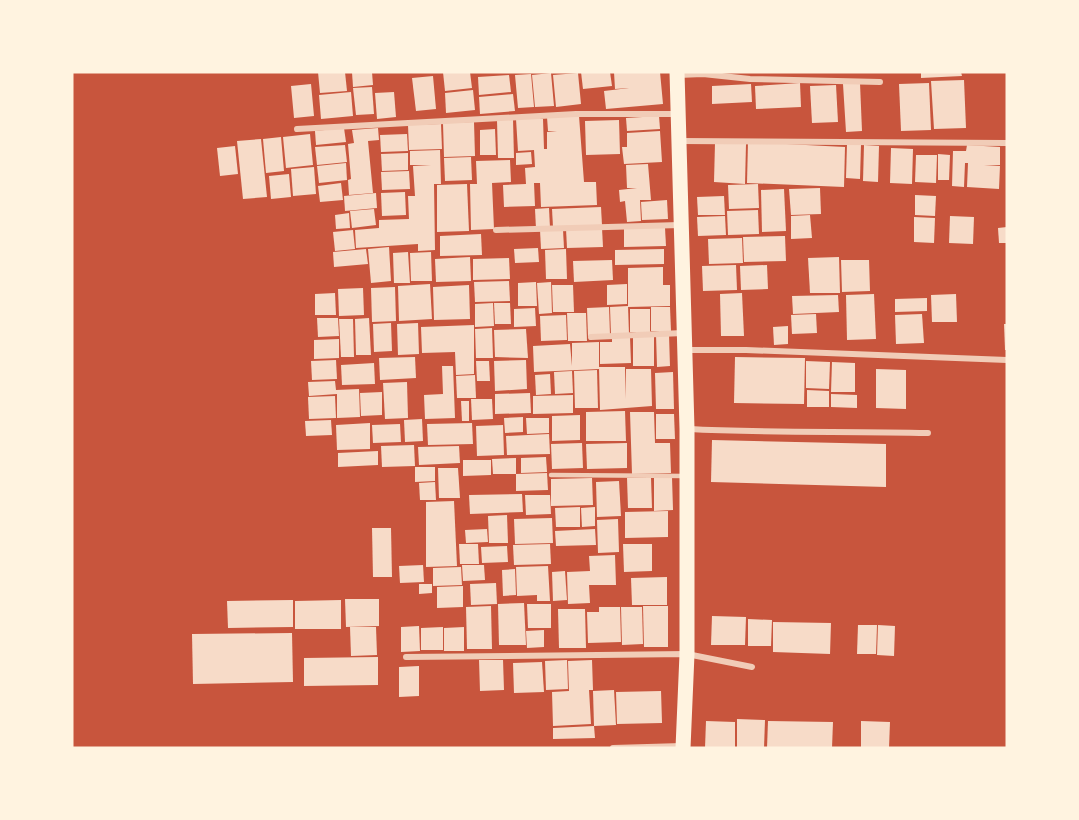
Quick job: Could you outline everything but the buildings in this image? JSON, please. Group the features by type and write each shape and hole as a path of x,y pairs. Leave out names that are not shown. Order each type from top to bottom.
{"highway":[{"path":"678,74 687,429 687,654 683,747"}],"street":[{"path":"678,74 750,79 880,82"},
{"path":"297,129 576,114 679,114"},
{"path":"679,141 1007,143"},
{"path":"496,230 681,225"},
{"path":"591,337 684,333"},
{"path":"685,350 746,350 1007,360"},
{"path":"687,429 928,433"},
{"path":"406,657 687,654 752,667"},
{"path":"613,748 683,747"}],"lane":[{"path":"551,475 686,476"}]}
